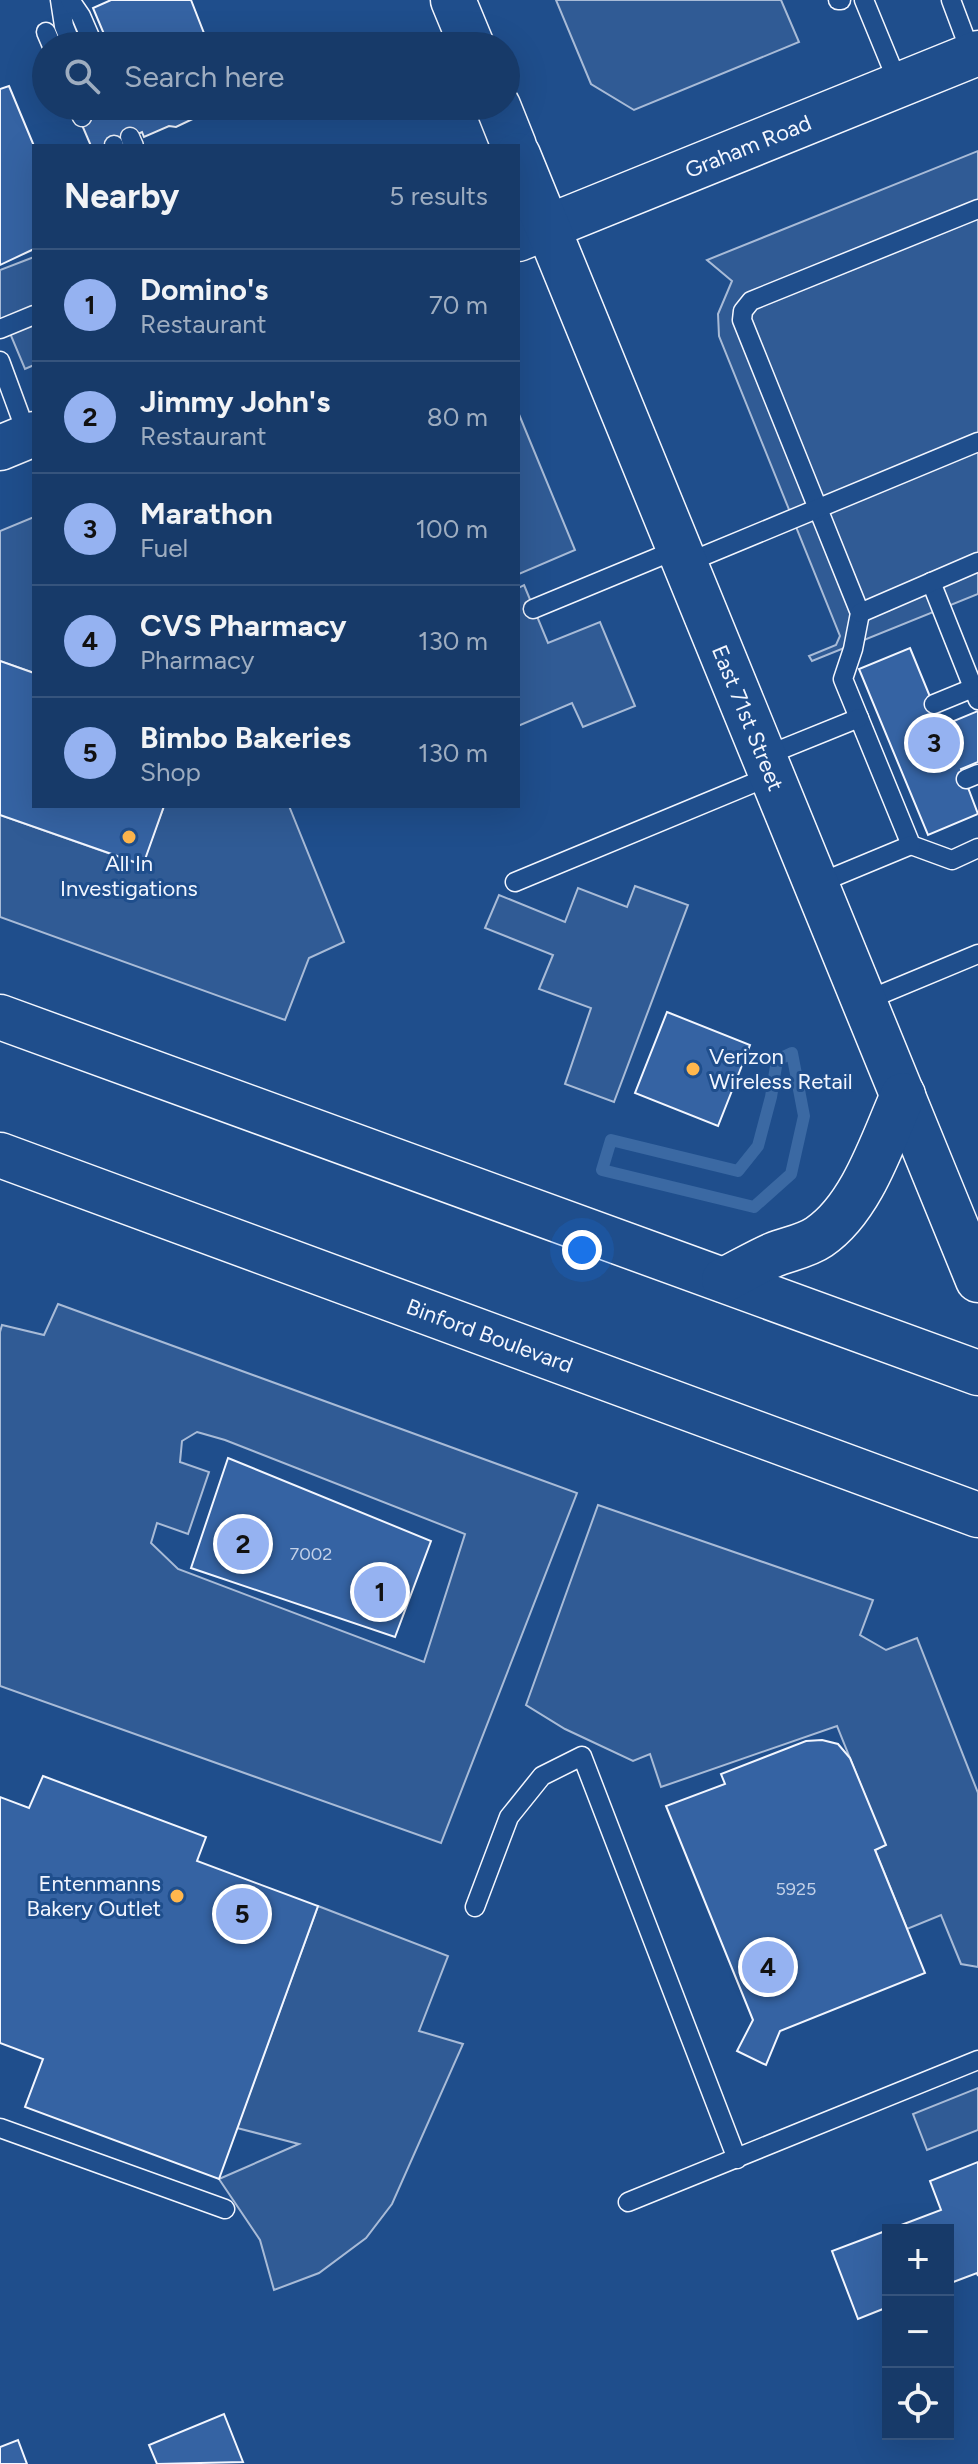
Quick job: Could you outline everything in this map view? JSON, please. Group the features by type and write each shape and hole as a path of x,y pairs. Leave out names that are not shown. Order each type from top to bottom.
{"main road":[{"path":"453,0 466,32"},
{"name":"Graham Road","path":"533,233 975,54"},
{"path":"504,120 513,144"},
{"name":"East 71st Street","path":"520,165 533,233 681,556 978,1280"},
{"path":"0,1017 978,1373"},
{"path":"724,1280 773,1255 816,1239 832,1227 862,1185 903,1095"},
{"name":"Binford Boulevard","path":"0,1155 978,1515"}],"lane":[{"path":"60,0 66,32"},
{"path":"70,0 88,32"},
{"path":"864,0 899,85"},
{"path":"951,0 975,54"},
{"path":"911,845 895,808 889,764 862,726 843,679 860,613 742,320 743,311 751,301 978,209"},
{"path":"0,329 32,316"},
{"path":"0,361 21,439"},
{"path":"533,609 817,509 978,442"},
{"path":"860,613 978,562"},
{"path":"931,582 976,694 934,704"},
{"path":"515,882 862,726 883,726"},
{"path":"895,808 914,800"},
{"path":"817,884 911,845 952,860 978,848"},
{"path":"865,1001 978,954"},
{"path":"475,1907 509,1817 542,1776 582,1756 737,2159"},
{"path":"628,2202 978,2060"},
{"path":"0,2128 225,2209"}],"shaded area":[{"path":"556,0 781,0 799,42 634,110 591,84"},
{"path":"978,151 978,594 812,661 809,656 836,645 840,636 719,336 718,314 732,281 707,260"},
{"path":"32,258 32,366 25,369 7,326 0,329 0,270"},
{"path":"520,417 575,550 520,574"},
{"path":"32,518 32,672 0,661 0,531"},
{"path":"524,585 548,643 600,622 635,706 583,727 572,703 520,725 520,587"},
{"path":"163,808 290,808 344,942 309,958 285,1020 0,917 0,815 142,865"},
{"path":"635,886 688,905 614,1102 565,1084 591,1008 539,989 553,955 485,928 499,895 565,922 578,888 627,907"},
{"path":"58,1304 577,1493 441,1843 0,1686 0,1332 2,1325 44,1335","holes":["197,1432 225,1440 465,1534 424,1662 178,1569 151,1543 157,1523 188,1534 209,1472 180,1462 182,1441"]},
{"path":"598,1505 873,1600 860,1635 886,1650 917,1638 978,1793 978,1967 961,1964 941,1915 907,1929 875,1850 885,1845 837,1726 661,1787 650,1754 633,1761 565,1729 526,1705"},
{"path":"318,1906 448,1956 419,2031 463,2044 392,2204 366,2238 319,2273 274,2290 260,2240 219,2179 299,2144 237,2128"},
{"path":"978,2088 978,2130 927,2150 913,2114"}],"building":[{"path":"111,0 191,0 204,32 103,32 93,8"},
{"path":"9,86 33,144 32,250 0,265 0,89"},
{"path":"80,120 191,120 144,137 142,132 115,144 90,144"},
{"path":"910,648 942,726 978,711 978,762 961,769 978,814 928,835 859,669"},
{"path":"0,661 32,672 32,808 163,808 143,865 0,815"},
{"name":"Verizon Wireless Retail","path":"667,1012 750,1045 718,1126 635,1093"},
{"path":"228,1458 431,1541 395,1637 191,1568"},
{"path":"822,1740 838,1744 850,1758 886,1845 875,1850 925,1973 780,2031 766,2065 737,2051 753,2020 666,1806 725,1784 721,1774 806,1741"},
{"path":"43,1776 206,1837 197,1861 318,1906 219,2179 25,2107 43,2059 0,2043 0,1797 29,1808"},
{"path":"978,2162 978,2276 977,2273 954,2282 954,2224 904,2224 941,2210 930,2181"},
{"path":"882,2232 882,2309 858,2319 832,2251"},
{"path":"224,2414 243,2462 157,2464 149,2445"},
{"path":"18,2440 27,2464 0,2464 0,2447"}],"waterway":[{"path":"792,1053 804,1116 791,1174 754,1207 602,1170 611,1140 738,1171 758,1146 777,1060 792,1053"}],"place":[{"name":"Marathon","path":"934,743"},
{"name":"All In Investigations","path":"129,837"},
{"name":"Verizon Wireless Retail","path":"693,1069"},
{"name":"Jimmy John's","path":"243,1544"},
{"name":"Domino's","path":"380,1592"},
{"name":"Entenmanns Bakery Outlet","path":"177,1896"},
{"name":"Bimbo Bakeries","path":"242,1914"},
{"name":"CVS Pharmacy","path":"768,1967"}]}
